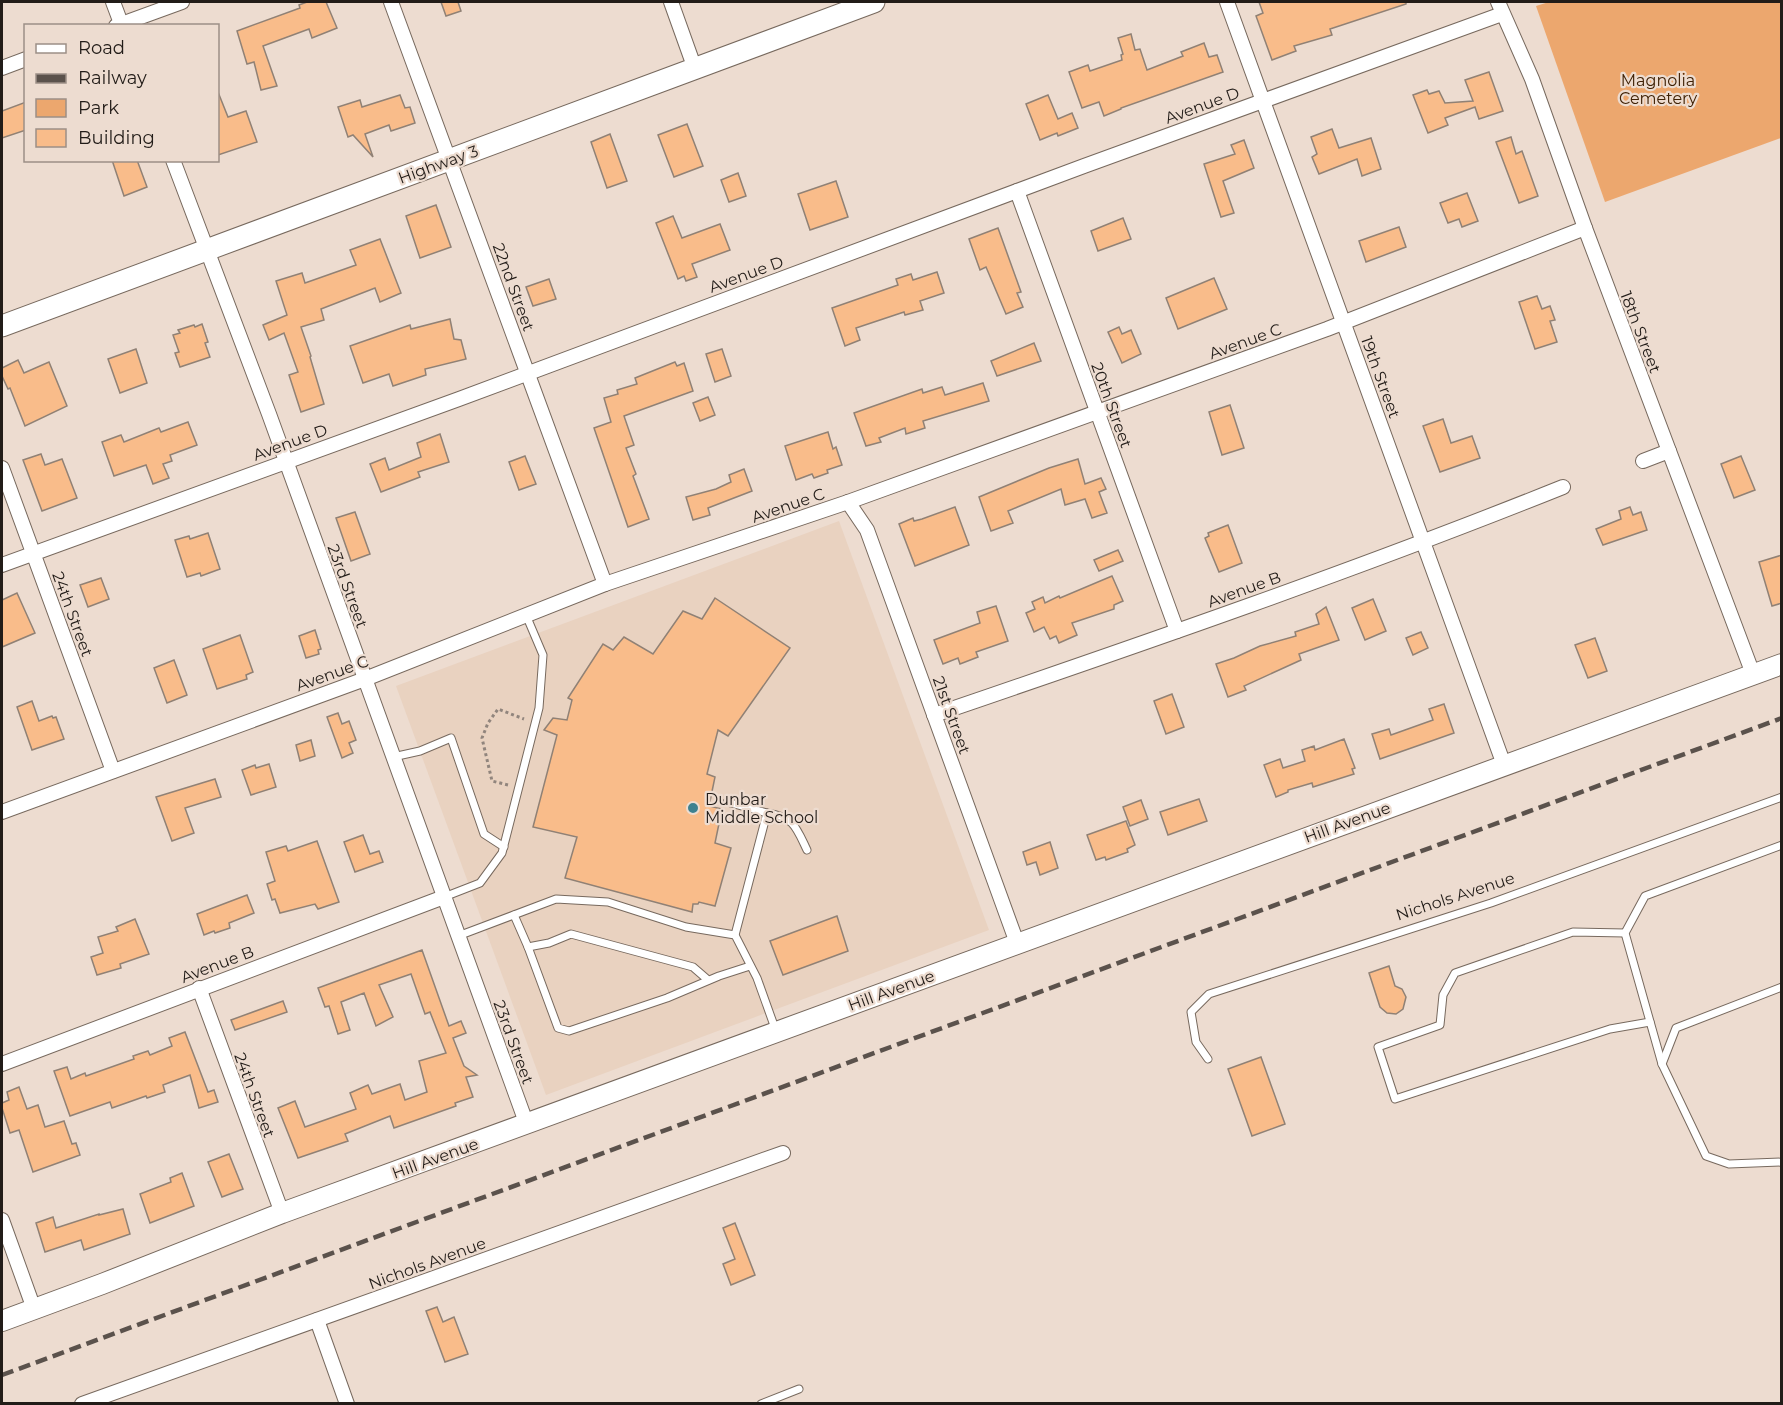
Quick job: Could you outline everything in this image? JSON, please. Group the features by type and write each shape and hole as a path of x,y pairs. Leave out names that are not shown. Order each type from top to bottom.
{"main road":[{"name":"Highway 3","path":"2,326 874,2"}],"street":[{"path":"113,2 120,24"},
{"path":"123,24 182,2"},
{"name":"22nd Street","path":"391,2 605,584"},
{"path":"670,2 695,69"},
{"name":"19th Street","path":"1227,2 1504,765"},
{"name":"Avenue D","path":"2,565 1262,101 1501,8"},
{"name":"18th Street","path":"1501,8 1532,79 1585,228 1753,674"},
{"path":"2,68 24,60"},
{"name":"23rd Street","path":"174,162 286,461 527,1125"},
{"name":"20th Street","path":"1017,191 1177,631"},
{"name":"Avenue C","path":"2,812 365,679 605,584 848,502 1343,323 1585,228"},
{"path":"1643,461 1669,451"},
{"name":"24th Street","path":"2,468 113,771"},
{"name":"Avenue B","path":"934,715 1423,543 1563,487"},
{"name":"21st Street","path":"848,502 867,530 1017,943"},
{"name":"Hill Avenue","path":"2,1321 282,1213 1782,664"},
{"name":"Avenue B","path":"2,1064 444,897"},
{"name":"24th Street","path":"199,988 282,1213"},
{"name":"Nichols Avenue","path":"82,1404 783,1153"},
{"path":"2,1220 34,1309"},
{"path":"317,1320 347,1404"}],"lane":[{"path":"444,897 480,883 504,847 539,708 543,655 526,615"},
{"path":"393,757 420,751 452,738 484,834 504,847"},
{"name":"Nichols Avenue","path":"1208,1059 1196,1042 1191,1012 1209,994 1491,903 1782,797"},
{"path":"727,802 784,815 796,827 807,850"},
{"path":"768,813 735,935 757,978 765,1005 777,1032"},
{"path":"1782,845 1645,896 1625,933 1662,1064 1706,1156 1729,1164 1782,1162"},
{"path":"458,936 556,899 608,902 686,927 735,935"},
{"path":"514,915 558,1028 568,1031 667,998 708,980 750,966"},
{"path":"1625,933 1573,932 1455,973 1443,995 1440,1025 1378,1047 1395,1099 1610,1029 1650,1022"},
{"path":"528,947 571,934 693,967 708,980"},
{"path":"1662,1064 1676,1028 1782,987"},
{"path":"761,1404 799,1389"}],"path":[{"path":"519,788 492,781 482,738 488,723 498,709 535,723"}],"shaded area":[{"name":"Dunbar Middle School","path":"839,521 989,930 546,1095 396,686"}],"green space":[{"name":"Magnolia Cemetery","path":"1549,2 1781,2 1781,138 1605,202 1536,6"}],"building":[{"path":"307,2 326,2 337,28 312,38 309,29 263,46 277,86 261,90 254,62 247,64 237,31 300,8 299,5"},
{"path":"441,2 458,2 461,11 446,16"},
{"path":"1259,2 1406,2 1406,4 1330,29 1332,35 1294,46 1296,51 1272,60 1256,16 1263,13"},
{"path":"1131,34 1135,50 1140,49 1147,70 1183,56 1181,52 1204,43 1209,57 1217,55 1223,72 1104,116 1099,102 1082,108 1069,72 1088,65 1090,71 1122,60 1121,55 1123,54 1118,38"},
{"path":"1489,72 1503,111 1479,119 1475,107 1445,118 1448,125 1428,133 1413,95 1427,90 1429,94 1439,91 1445,103 1473,101 1465,80"},
{"path":"219,94 228,117 246,111 257,142 219,155"},
{"path":"400,95 405,108 410,107 415,123 391,131 389,125 365,134 373,157 353,135 348,137 338,107 360,100 362,107"},
{"path":"1048,95 1058,119 1072,113 1078,128 1040,140 1026,104"},
{"path":"24,103 24,131 2,138 2,111"},
{"path":"687,124 703,166 674,177 658,135"},
{"path":"1332,129 1339,148 1371,138 1381,169 1362,176 1357,159 1319,174 1312,157 1317,154 1311,137"},
{"path":"610,134 627,181 607,188 591,142"},
{"path":"1511,137 1516,154 1522,151 1538,196 1519,203 1496,142"},
{"path":"1244,140 1254,168 1223,181 1234,213 1221,217 1204,164 1235,154 1231,145"},
{"path":"113,162 138,162 147,187 124,196"},
{"path":"738,173 746,196 729,202 721,180"},
{"path":"836,181 848,217 810,230 798,194"},
{"path":"1467,193 1478,221 1462,227 1459,219 1448,223 1440,203"},
{"path":"436,205 451,247 420,258 406,216"},
{"path":"673,216 682,238 720,224 730,250 692,264 697,277 686,281 684,276 678,279 656,223"},
{"path":"1123,218 1131,239 1098,251 1091,231"},
{"path":"1399,227 1406,247 1366,262 1359,241"},
{"path":"998,228 1021,292 1017,293 1023,307 1006,314 986,267 980,270 969,239"},
{"path":"380,239 401,293 380,302 375,288 321,309 324,320 301,327 324,404 301,412 289,375 298,372 284,333 269,340 263,325 287,315 276,281 302,273 305,283 356,265 350,250"},
{"path":"937,272 944,293 920,301 923,310 905,315 904,312 856,328 860,340 845,346 832,308 898,285 896,279 911,274 913,280"},
{"path":"1214,278 1227,309 1178,329 1166,298"},
{"path":"549,279 556,299 533,306 526,287"},
{"path":"1537,296 1542,309 1550,306 1555,320 1550,321 1557,342 1535,349 1519,302"},
{"path":"450,319 454,339 461,340 466,359 425,369 426,375 393,386 389,374 363,383 350,346 410,325 411,329"},
{"path":"202,324 210,357 180,367 175,353 179,352 173,335 180,333 178,330"},
{"path":"1119,327 1122,334 1131,330 1141,354 1122,363 1108,332"},
{"path":"1034,343 1041,361 997,376 991,361"},
{"path":"136,349 147,383 120,393 108,359"},
{"path":"722,349 731,376 715,382 706,354"},
{"path":"18,360 24,373 49,362 67,406 25,426 10,388 8,389 2,376 2,368"},
{"path":"675,362 677,366 684,363 693,391 624,416 634,445 626,448 636,474 633,476 649,519 628,527 594,428 611,422 604,398 618,394 617,390 637,384 635,378"},
{"path":"983,383 989,401 923,421 925,428 906,434 905,428 879,438 881,442 866,446 854,413 922,389 923,393 942,387 945,395"},
{"path":"708,397 715,415 700,421 693,403"},
{"path":"1230,405 1244,448 1222,455 1209,412"},
{"path":"1443,419 1451,443 1472,436 1480,458 1440,472 1423,426"},
{"path":"188,422 197,445 170,455 172,461 163,464 169,478 153,484 146,465 114,476 102,442 121,435 124,442 159,428 161,432"},
{"path":"828,432 833,449 836,447 842,465 814,478 812,474 796,480 785,446"},
{"path":"440,434 449,462 418,472 420,477 381,492 370,464 385,458 389,470 421,457 417,443"},
{"path":"41,454 45,465 62,459 77,498 42,511 23,460"},
{"path":"525,456 536,484 519,490 509,462"},
{"path":"1741,456 1755,490 1734,498 1721,464"},
{"path":"1078,459 1085,484 1101,478 1106,489 1099,492 1107,513 1092,518 1085,499 1065,505 1061,489 1008,511 1013,523 991,531 979,497 1049,468"},
{"path":"744,469 752,491 708,508 710,515 693,520 686,497 716,489 731,482 729,475"},
{"path":"955,507 969,545 915,566 899,524 913,518 914,521 922,519"},
{"path":"1630,507 1633,515 1641,512 1647,530 1603,545 1596,529 1621,519 1619,511"},
{"path":"355,512 370,554 351,561 336,518"},
{"path":"1228,525 1242,563 1219,572 1205,538 1209,536 1208,533"},
{"path":"208,533 220,569 201,576 200,573 187,577 175,540 189,536 190,539"},
{"path":"1118,550 1123,561 1099,571 1094,560"},
{"path":"1782,555 1782,603 1772,606 1759,562"},
{"path":"1112,576 1123,601 1114,605 1114,609 1072,623 1077,635 1059,643 1056,636 1050,639 1044,627 1034,632 1026,613 1035,609 1032,602 1043,597 1045,603"},
{"path":"101,578 109,599 88,607 80,585"},
{"path":"17,593 35,633 2,647 2,600"},
{"path":"715,598 790,648 728,736 718,730 707,774 715,777 709,806 722,809 715,843 731,848 715,906 699,902 693,904 692,912 565,878 577,837 533,827 557,735 544,730 553,718 567,720 572,700 568,698 603,644 613,650 624,637 653,654 683,611 702,619"},
{"path":"1373,599 1386,631 1365,640 1352,608"},
{"path":"996,606 1008,641 976,652 978,657 960,664 958,658 943,664 934,640 980,623 977,612"},
{"path":"1326,607 1339,640 1299,654 1301,660 1244,686 1246,690 1228,697 1216,664 1260,646 1296,636 1295,632 1319,624 1316,614"},
{"path":"315,630 321,649 318,650 319,654 306,658 299,636"},
{"path":"1421,632 1428,648 1413,655 1406,638"},
{"path":"240,635 253,672 246,675 247,679 217,689 203,649"},
{"path":"1595,638 1607,671 1588,678 1575,645"},
{"path":"174,660 187,695 167,703 154,668"},
{"path":"1172,694 1184,727 1166,734 1154,701"},
{"path":"32,701 39,721 52,716 56,717 64,739 32,750 17,707"},
{"path":"1444,704 1454,733 1380,759 1372,734 1389,729 1391,735 1433,720 1429,709"},
{"path":"338,713 342,724 349,721 356,740 349,743 353,753 342,758 327,717"},
{"path":"1344,739 1355,768 1352,769 1354,774 1313,787 1312,783 1288,790 1276,797 1264,765 1280,759 1283,768 1305,761 1302,750 1314,746 1315,750"},
{"path":"311,740 315,756 300,761 296,745"},
{"path":"269,764 276,787 251,795 242,770 255,765 256,768"},
{"path":"215,779 221,797 185,808 194,833 172,841 156,797"},
{"path":"1199,799 1207,821 1168,835 1160,812"},
{"path":"1141,800 1148,819 1130,826 1123,807"},
{"path":"1126,821 1135,845 1127,849 1128,852 1106,860 1105,857 1096,860 1087,835"},
{"path":"363,835 370,854 379,851 383,862 355,872 344,842"},
{"path":"317,841 339,902 318,909 315,904 280,913 275,899 272,900 267,884 275,881 266,852 286,846 288,851"},
{"path":"1050,842 1058,868 1040,875 1036,862 1027,865 1023,852"},
{"path":"247,895 254,913 229,923 230,928 204,935 197,914"},
{"path":"837,916 848,951 783,975 770,941"},
{"path":"135,919 149,954 120,964 121,968 97,975 91,957 103,953 98,937 118,931 116,927"},
{"path":"422,950 449,1026 461,1021 466,1033 453,1038 464,1066 477,1075 466,1077 473,1097 455,1103 456,1106 394,1128 390,1116 345,1134 348,1141 298,1158 278,1108 295,1101 305,1127 356,1109 350,1093 368,1085 372,1094 400,1084 405,1100 427,1092 419,1061 446,1053 430,1012 425,1014 411,974 379,985 393,1017 376,1026 364,993 341,1002 350,1030 338,1034 329,1006 325,1007 318,988"},
{"path":"1389,966 1395,986 1402,989 1406,997 1403,1009 1396,1014 1387,1013 1380,1007 1369,973"},
{"path":"283,1001 287,1012 235,1030 231,1020"},
{"path":"185,1032 208,1092 214,1090 218,1102 199,1108 190,1075 163,1085 165,1092 112,1108 110,1102 70,1116 54,1071 67,1067 71,1079 85,1073 86,1076 134,1059 133,1056 148,1051 150,1055 172,1046 169,1038"},
{"path":"1261,1057 1285,1124 1252,1136 1228,1069"},
{"path":"19,1087 27,1109 38,1105 45,1127 64,1121 72,1144 76,1143 80,1155 33,1172 19,1130 10,1133 2,1108 2,1103 9,1100 7,1092"},
{"path":"229,1154 243,1189 222,1197 208,1162"},
{"path":"182,1173 194,1206 150,1223 140,1194 171,1182 170,1178"},
{"path":"123,1209 130,1234 84,1250 81,1240 45,1252 36,1223 53,1217 56,1228"},
{"path":"735,1223 755,1275 731,1285 723,1264 735,1259 723,1228"},
{"path":"437,1307 443,1322 454,1317 468,1354 445,1362 426,1311"}],"railway":[{"path":"2,1375 1782,718"}],"place":[{"name":"Dunbar Middle School","path":"693,808"}]}
